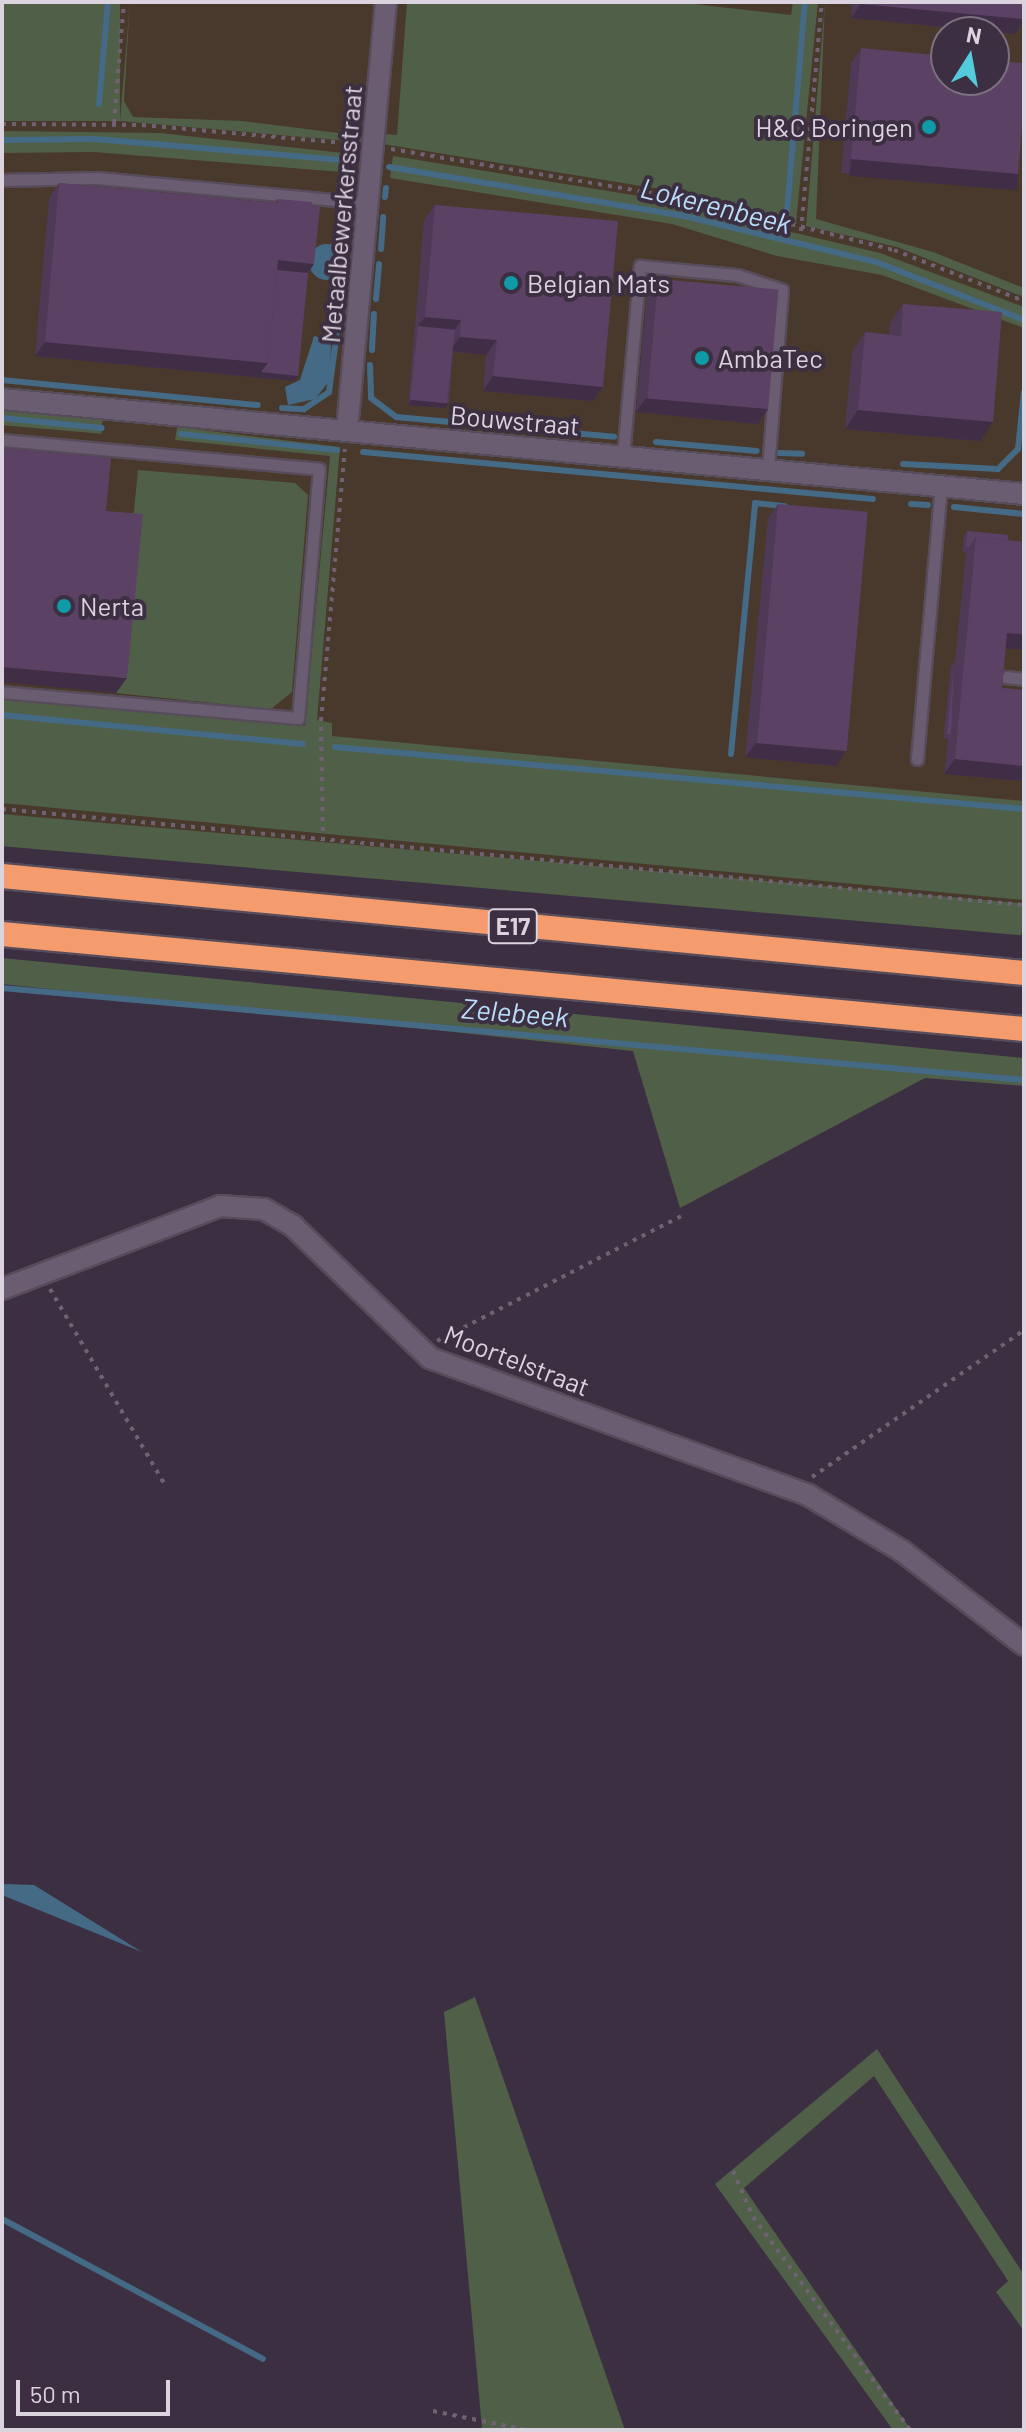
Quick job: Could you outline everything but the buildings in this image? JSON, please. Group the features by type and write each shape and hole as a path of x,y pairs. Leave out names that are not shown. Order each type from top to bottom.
{"highway":[{"name":"E17","path":"2,876 1024,973"},
{"name":"E17","path":"2,934 1024,1029"}],"street":[{"name":"Metaalbewerkersstraat","path":"347,430 386,2"},
{"name":"Bouwstraat","path":"2,399 1024,494"},
{"name":"Moortelstraat","path":"2,1289 220,1206 264,1209 293,1226 421,1349 468,1374 793,1489 902,1551 1024,1645"}],"lane":[{"path":"2,180 97,178 368,203"},
{"path":"623,456 640,266 653,267 737,275 782,290 768,469"},
{"path":"2,440 319,469 298,718 2,692"},
{"path":"917,759 941,485"},
{"path":"1006,677 1024,679"}],"path":[{"path":"114,124 124,2"},
{"path":"801,231 822,2"},
{"path":"2,124 114,124 373,147 658,193 801,231 894,250 1024,301"},
{"path":"323,841 321,721 347,430"},
{"path":"2,809 1024,905"},
{"path":"421,1349 681,1216"},
{"path":"41,1273 164,1483"},
{"path":"793,1489 1024,1330"},
{"path":"733,2171 753,2217 910,2430"},
{"path":"433,2411 526,2430"}],"shaded area":[{"path":"2,2 1024,2 1024,910 2,814"}],"green space":[{"path":"2,2 120,2 120,121 2,121"},
{"path":"130,2 124,101 133,117 242,121 362,136 361,142 120,121"},
{"path":"407,2 676,2 791,15 793,2 818,2 796,223 666,190 383,144 385,134 397,135"},
{"path":"825,2 816,219 933,252 1024,288 1024,297 897,247 806,226"},
{"path":"2,131 160,133 352,154 349,170 342,172 94,152 2,153"},
{"path":"393,156 645,197 880,253 1024,307 1024,328 882,275 777,256 672,224 390,178"},
{"path":"2,410 103,419 101,434 2,425"},
{"path":"177,427 340,447 317,720 332,723 332,736 1024,801 1024,900 2,803 2,700 305,726 330,456 175,440"},
{"path":"138,470 295,483 308,495 292,692 271,709 116,693"},
{"path":"2,814 1024,903 1021,935 2,846"},
{"path":"2,958 1024,1058 1024,1086 925,1078 680,1208 633,1051 2,984"},
{"path":"475,1997 625,2430 482,2428 444,2012"},
{"path":"877,2049 1024,2275 1024,2331 996,2292 1008,2281 874,2076 744,2188 911,2430 893,2430 715,2184"}],"water":[{"path":"327,244 339,250 345,262 339,274 327,280 315,274 309,262 315,250"},
{"path":"314,336 331,341 330,380 315,399 288,405 285,387 300,380"},
{"path":"2,1884 34,1885 142,1952 2,1895"}],"waterway":[{"path":"99,104 108,2"},
{"path":"787,211 805,2"},
{"name":"Lokerenbeek","path":"2,140 96,139 351,161"},
{"name":"Lokerenbeek","path":"389,167 680,215 876,262 1024,320"},
{"path":"385,197 386,188"},
{"path":"381,249 383,217"},
{"path":"376,299 379,264"},
{"path":"372,350 374,314"},
{"path":"282,408 304,409 329,392 337,331"},
{"path":"370,365 371,398 396,417 614,437"},
{"path":"2,380 258,405"},
{"path":"903,464 998,469 1018,449 1024,392"},
{"path":"2,418 101,428"},
{"path":"181,434 337,450"},
{"path":"656,442 757,451"},
{"path":"363,452 873,499"},
{"path":"779,453 802,454"},
{"path":"731,754 755,503 785,506"},
{"path":"911,504 928,505"},
{"path":"954,507 1024,514"},
{"path":"2,715 303,744"},
{"path":"335,747 1024,809"},
{"name":"Zelebeek","path":"2,988 1024,1080"},
{"path":"2,2219 263,2359"}],"place":[{"name":"H&C Boringen","path":"929,127"},
{"name":"Belgian Mats","path":"511,283"},
{"name":"AmbaTec","path":"702,358"},
{"name":"Nerta","path":"64,606"}]}
